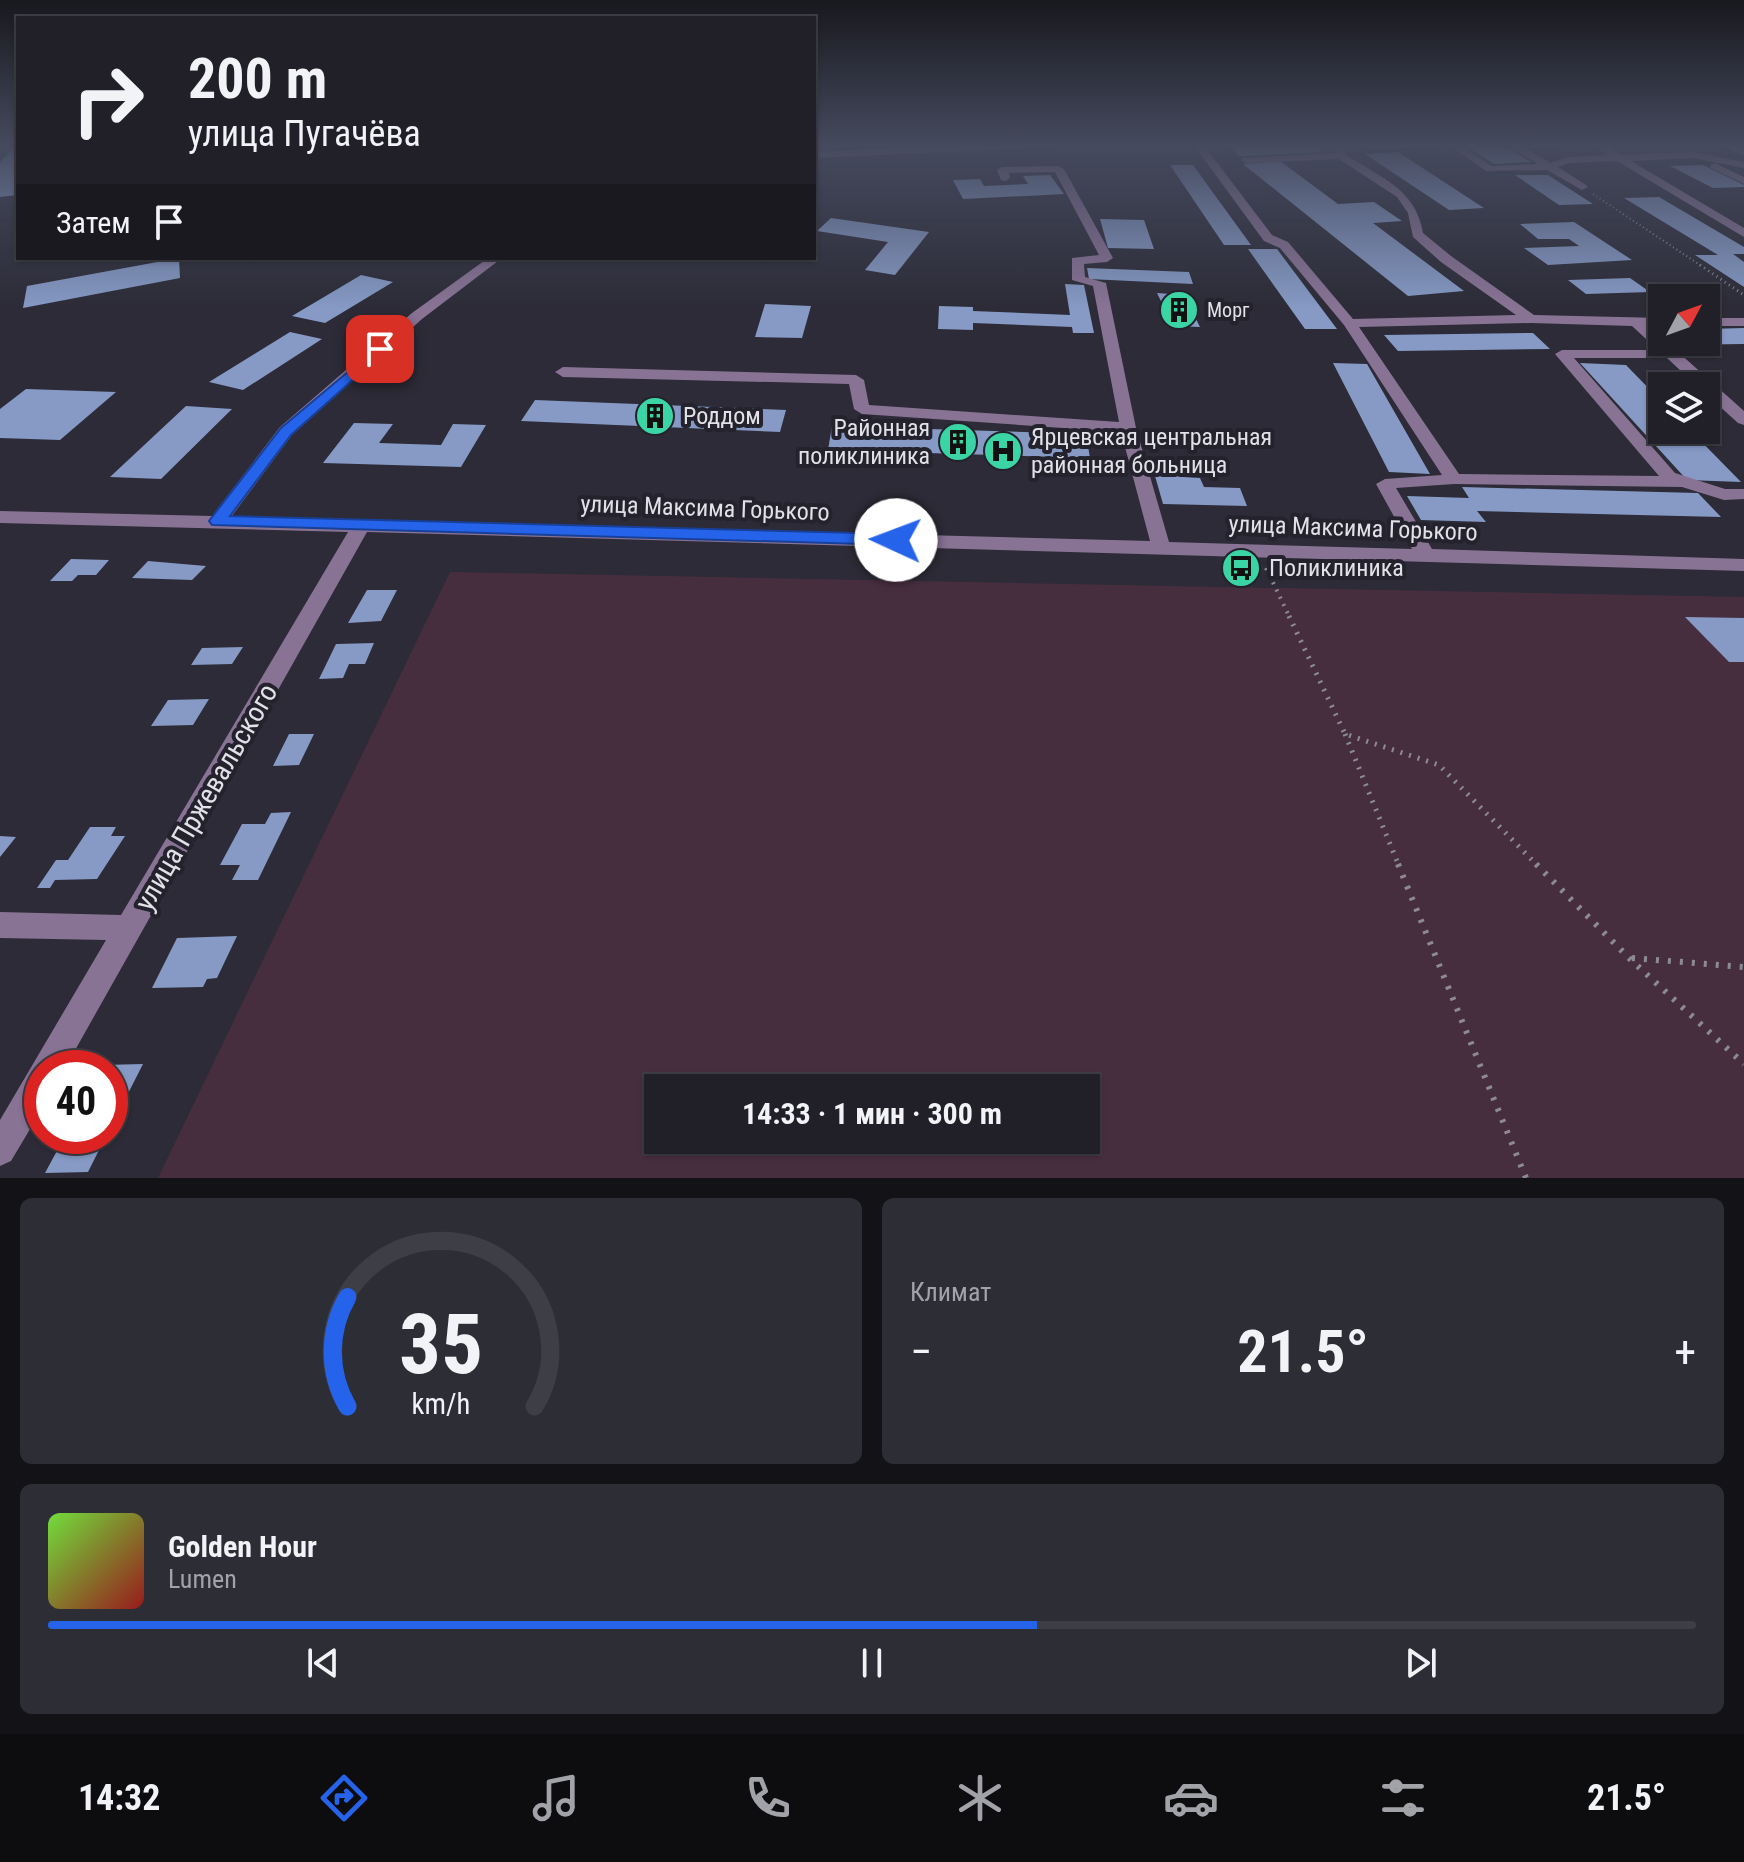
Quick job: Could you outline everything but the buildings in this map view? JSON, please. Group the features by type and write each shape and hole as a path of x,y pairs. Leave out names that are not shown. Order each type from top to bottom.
{"street":[{"path":"1075,199 1107,258 1077,261 1079,280 1099,283 1128,428 1161,548"},
{"path":"1239,199 1268,238 1284,245 1349,323 1454,479"},
{"path":"1404,199 1414,213 1417,234 1446,259 1531,319"},
{"path":"1688,199 1744,233"},
{"path":"218,521 286,431 417,316 493,260"},
{"path":"1349,323 1531,319 1648,322"},
{"path":"1636,322 1648,333"},
{"path":"1720,322 1744,322"},
{"path":"1648,354 1562,354 1669,477 1724,495 1744,494"},
{"path":"1674,356 1744,420"},
{"path":"563,372 856,380 862,409 1128,428"},
{"path":"1426,556 1385,484 1454,479 1684,482"},
{"name":"улица Максима Горького","path":"0,517 362,524 1744,565"},
{"name":"улица Пржевальского","path":"59,1050 362,524"},
{"path":"0,925 130,928"},
{"path":"0,1150 24,1109"}],"path":[{"path":"1600,199 1744,295"},
{"path":"1258,551 1345,734 1526,1178"},
{"path":"1345,734 1439,765 1629,958 1744,1064"},
{"path":"1629,958 1744,967"}],"shaded area":[{"path":"450,572 1744,597 1744,1178 158,1178"}],"place":[{"name":"Морг","path":"1179,310"},
{"name":"Роддом","path":"655,416"},
{"name":"Районная поликлиника","path":"958,442"},
{"name":"Ярцевская центральная районная больница","path":"1003,451"},
{"name":"Поликлиника","path":"1241,568"}],"route":[{"path":"380,349 286,431 218,521 896,540"}]}
